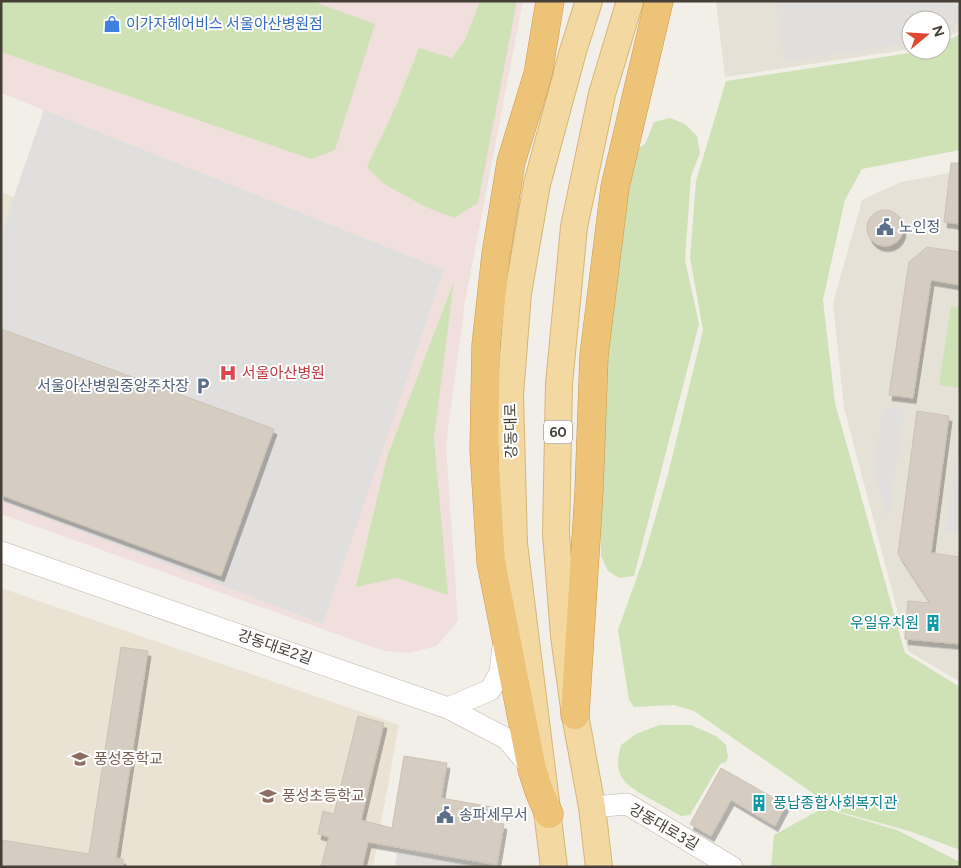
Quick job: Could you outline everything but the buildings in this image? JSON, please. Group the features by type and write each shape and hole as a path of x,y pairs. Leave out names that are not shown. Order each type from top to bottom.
{"highway":[{"path":"549,814 532,770 491,562 484,450 486,345 496,254 511,162 538,74 550,1"},
{"path":"575,715 589,491 594,355 615,187 659,1"}],"main road":[{"name":"강동대로","path":"554,867 549,814 514,544 510,395 518,293 537,184 573,51 589,1"},
{"name":"60","path":"599,867 592,807 575,715 564,636 556,534 559,384 574,227 602,94 630,1"}],"street":[{"path":"538,74 558,1"},
{"name":"강동대로2길","path":"1,552 448,708 507,739 532,770"},
{"path":"448,708 490,690 500,673 505,632"},
{"name":"강동대로3길","path":"592,807 628,804 732,867"}],"shaded area":[{"name":"서울아산병원","path":"1,1 523,1 465,302 446,445 458,621 437,646 409,653 384,651 1,514 1,234 44,110 1,93"},
{"path":"716,1 960,1 960,31 951,35 951,10 901,10 901,51 725,77"},
{"path":"776,1 958,1 960,23 951,28 951,10 901,10 901,44 784,62"},
{"name":"서울아산병원중앙주차장","path":"44,110 444,270 323,624 1,501 1,234"},
{"path":"960,171 960,682 908,651 844,408 833,303 862,200 901,182"},
{"path":"1,192 14,197 1,234"},
{"path":"883,407 904,410 888,522 874,469"},
{"path":"960,429 960,534 945,532"},
{"path":"1,588 399,725 373,867 1,867"},
{"path":"397,853 478,867 395,867"}],"green space":[{"path":"1,1 312,1 375,24 335,150 311,159 1,52"},
{"path":"480,1 517,1 478,203 454,218 426,207 384,184 367,167 396,106 419,48 452,58 465,40"},
{"path":"960,34 960,150 862,169 845,200 823,300 835,403 905,653 960,687 960,850 909,831 840,812 694,711 674,705 634,707 629,700 618,630 643,560 668,474 703,330 690,258 696,181 726,81 901,54 901,60 951,60 951,39"},
{"path":"670,118 685,124 697,136 700,153 691,176 685,260 699,324 634,576 619,578 608,571 601,556 598,352 629,154 645,144 654,122"},
{"path":"454,281 434,438 448,595 397,578 356,587 387,457"},
{"path":"951,306 960,307 960,388 939,385"},
{"path":"659,725 691,725 716,736 726,745 728,757 726,762 720,764 690,815 681,816 638,792 626,782 619,771 618,764 621,745 636,734"},
{"path":"823,808 897,830 960,862 960,867 771,867 774,835"}],"place":[{"name":"이가자헤어비스 서울아산병원점","path":"112,24"},
{"name":"노인정","path":"885,227"},
{"name":"서울아산병원","path":"228,373"},
{"name":"서울아산병원중앙주차장","path":"203,386"},
{"name":"우일유치원","path":"933,623"},
{"name":"풍성중학교","path":"80,759"},
{"name":"풍성초등학교","path":"268,796"},
{"name":"풍납종합사회복지관","path":"759,803"},
{"name":"송파세무서","path":"445,815"}]}
